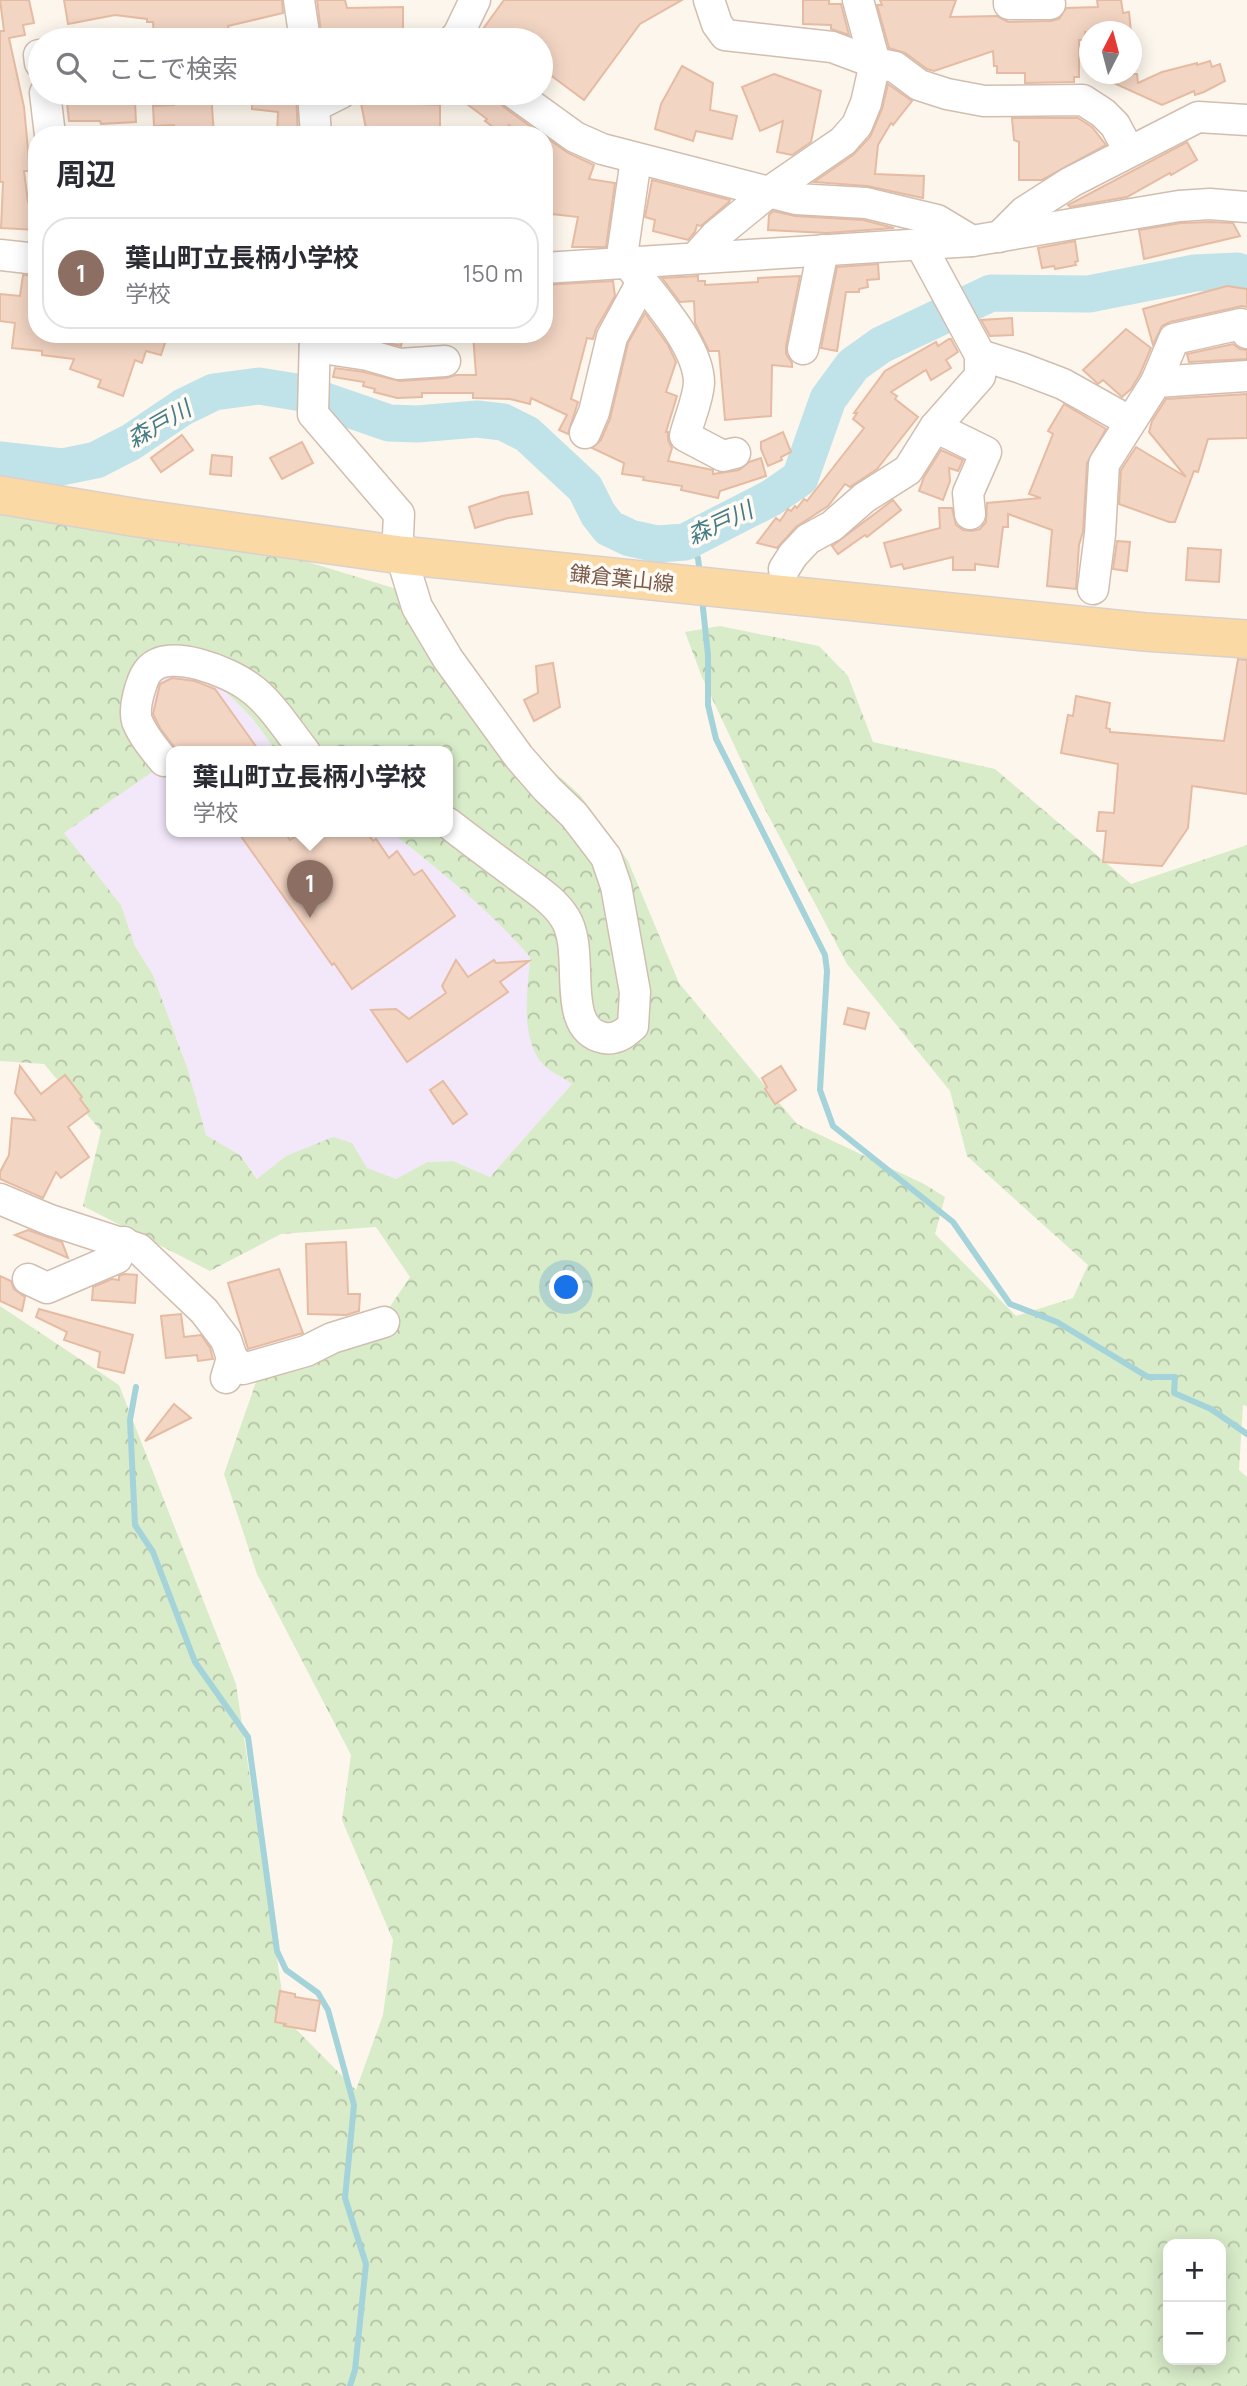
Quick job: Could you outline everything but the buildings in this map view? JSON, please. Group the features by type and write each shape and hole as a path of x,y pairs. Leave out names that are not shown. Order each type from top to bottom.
{"main road":[{"name":"鎌倉葉山線","path":"0,495 138,518 1083,626 1247,639"}],"street":[{"path":"299,0 303,28"},
{"path":"461,28 475,0"},
{"path":"709,0 717,24 725,35 832,47 875,63 895,67 919,85 984,101 1083,100 1115,125 1129,151"},
{"path":"695,258 715,236 769,192 843,141 857,125 866,103 875,63 858,0"},
{"path":"1009,0 1009,5 1050,4"},
{"path":"47,105 49,126"},
{"path":"530,105 575,137 602,149 636,159 796,199 866,203 937,220 986,239"},
{"path":"986,239 1071,182 1198,117 1247,120"},
{"path":"585,433 594,412 630,269 636,159"},
{"path":"553,268 630,269 695,258 986,239 1179,206 1210,204 1247,207"},
{"path":"784,569 808,539 832,526 864,498 908,470 935,427 980,376 980,355 920,244"},
{"path":"803,349 823,250"},
{"path":"0,255 28,258"},
{"path":"630,269 690,346 697,365 699,386 685,436 723,456 736,453"},
{"path":"1093,589 1100,534 1104,464 1156,382 1174,340 1241,324 1247,333"},
{"path":"445,361 399,364 368,355 315,351 313,414 399,514 399,546 417,607 447,659 519,757 574,815 606,857 618,895 635,992 632,1026 625,1033 614,1038 597,1036 585,1027 581,1020 577,1004 574,938 560,911 453,827"},
{"path":"980,355 1063,384 1129,421"},
{"path":"1156,382 1247,376"},
{"path":"935,427 986,452 968,493 970,514"},
{"path":"164,761 137,721 136,706 148,670 167,661 183,660 198,664 250,687 263,699 300,746"},
{"path":"0,1199 50,1220 139,1248 204,1311 226,1340 229,1368 243,1369 306,1351 332,1338 384,1322"},
{"path":"28,1279 47,1288 117,1258 124,1242"}],"shaded area":[{"path":"170,671 215,681 253,719 273,746 166,746 166,752 149,723 145,700 157,680"},
{"path":"166,762 166,837 397,837 467,893 508,931 530,957 528,1000 541,1063 572,1084 490,1177 453,1161 427,1162 396,1179 366,1168 352,1143 286,1156 258,1179 240,1155 206,1135 188,1070 153,975 135,946 121,905 64,833"}],"green space":[{"path":"0,514 132,528 272,551 400,590 433,663 580,795 628,861 679,983 797,1124 924,1184 945,1197 935,1234 1016,1316 1073,1298 1088,1265 967,1156 950,1091 847,964 758,796 702,677 685,632 720,626 819,646 848,676 873,742 995,769 1131,884 1247,845 1247,1406 1243,1405 1239,1470 1247,1477 1247,2386 0,2386 0,1306 119,1385 236,1684 286,2019 356,2090 383,2015 393,1940 342,1820 351,1755 257,1574 224,1474 257,1379 368,1339 410,1277 376,1227 281,1234 210,1271 83,1206 101,1131 44,1064 0,1061","holes":["170,671 215,681 253,719 273,746 453,746 453,837 397,837 481,907 530,957 527,1010 534,1050 543,1065 572,1084 490,1177 453,1161 427,1162 396,1179 367,1168 352,1143 333,1137 286,1156 257,1179 240,1155 206,1135 188,1070 153,975 135,946 121,905 64,833 166,762 166,751 149,723 145,700 157,680"]}],"waterway":[{"name":"森戸川","path":"0,460 62,467 96,460 131,442 183,407 214,392 259,386 302,393 389,423 417,424 477,419 503,422 527,434 585,488 598,514 609,528 630,538 657,544 685,542 771,498 800,478 828,399 853,365 881,345 991,293 1089,294 1195,273 1237,271 1247,274"},
{"path":"685,542 698,558 700,575"},
{"path":"702,599 708,655 708,705 716,739 825,955 827,971 820,1090 833,1126 953,1222 1010,1304 1057,1322 1148,1377 1175,1377 1174,1393 1211,1409 1247,1434"},
{"path":"136,1387 130,1420 135,1525 153,1552 195,1662 248,1737 277,1951 286,1970 318,1993 328,2010 354,2105 345,2198 366,2264 355,2370 350,2386"}],"place":[{"name":"葉山町立長柄小学校","path":"310,918"}]}
